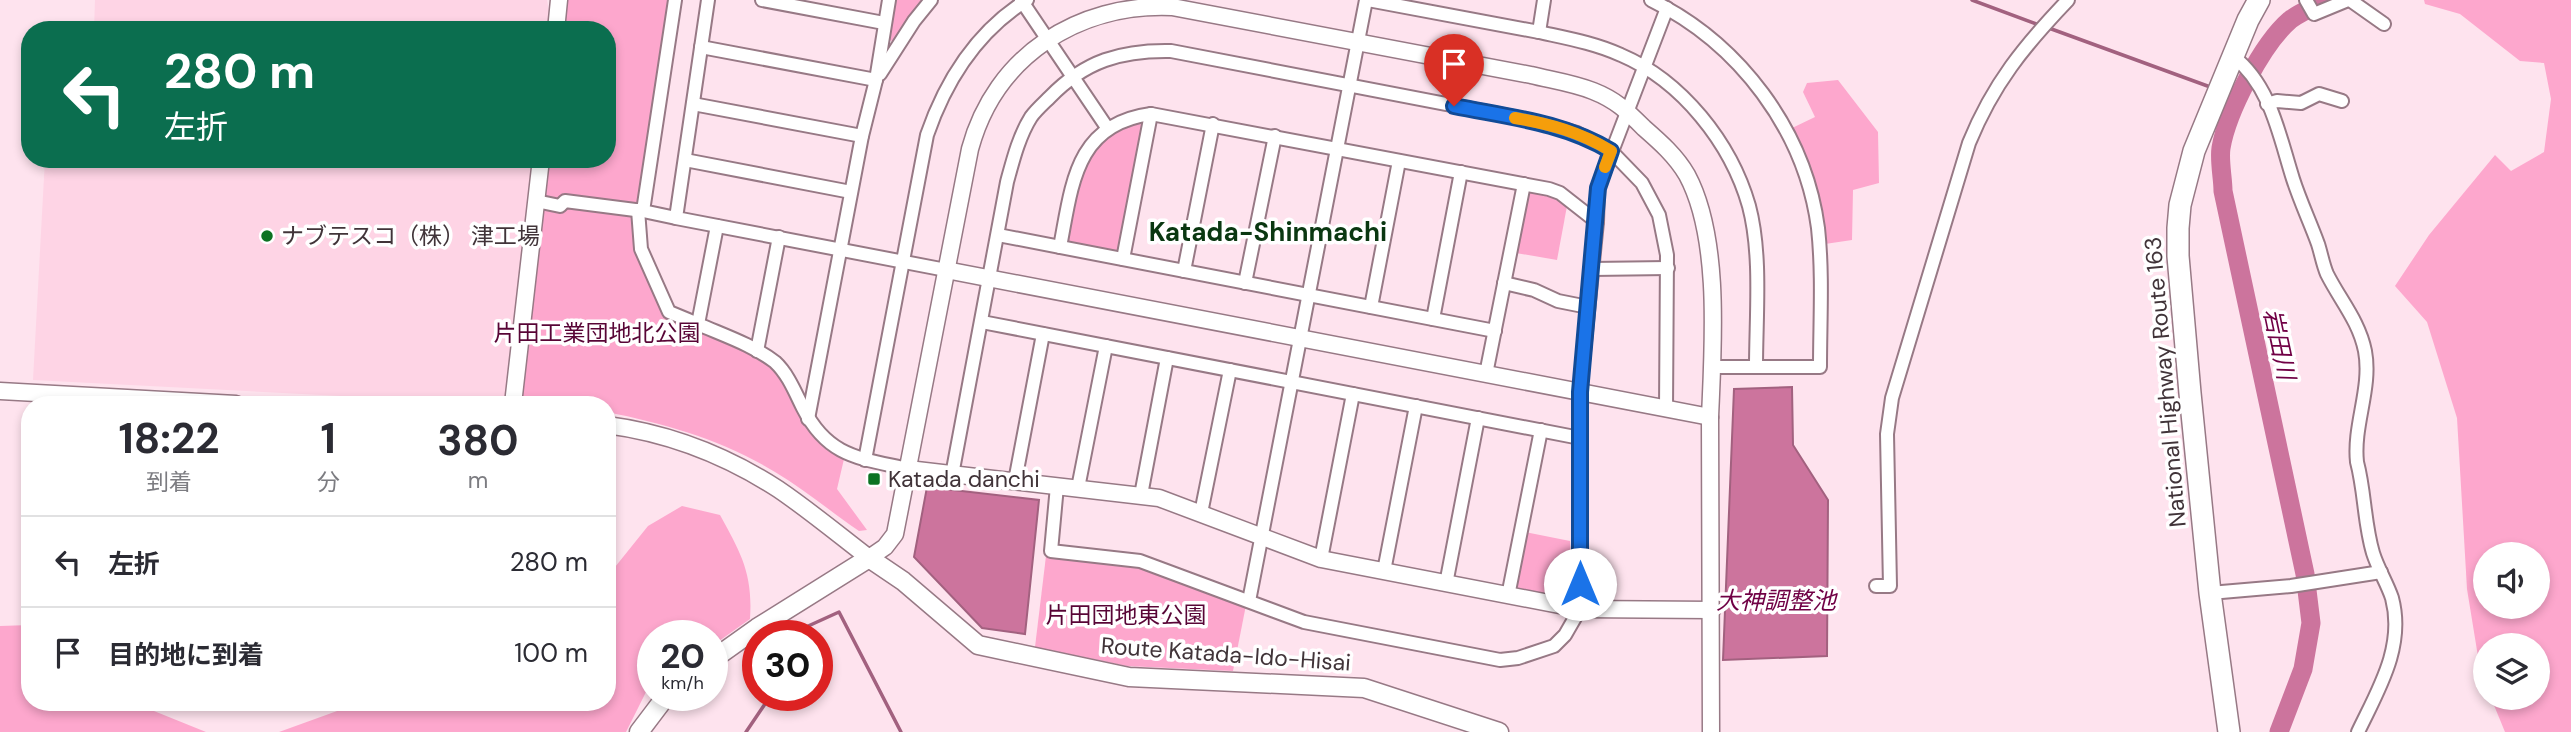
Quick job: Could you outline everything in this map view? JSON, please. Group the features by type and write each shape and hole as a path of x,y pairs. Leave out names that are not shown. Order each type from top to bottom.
{"highway":[{"name":"National Highway Route 163","path":"2229,732 2210,593 2185,337 2178,228 2180,205 2194,151 2239,61 2248,20 2259,0"}],"main road":[{"path":"728,649 869,558"},
{"name":"Route Katada-Ido-Hisai","path":"869,558 903,581 978,645 1129,677 1364,688 1499,732"},
{"path":"639,732 655,711"}],"street":[{"path":"557,21 559,0"},
{"path":"675,0 640,211 641,249 670,313 757,351 775,362 785,373 808,419 821,435 840,451 864,460 908,469 1159,498 1321,559 1508,596 1580,609 1712,610"},
{"path":"676,218 708,0"},
{"path":"762,0 884,23"},
{"path":"808,419 862,136 876,80 889,0"},
{"path":"876,80 914,20 931,0"},
{"path":"1248,601 1367,0 1539,32 1595,46 1644,66 1674,89 1696,110 1718,139 1737,172 1749,206 1755,248 1756,367"},
{"path":"1539,32 1544,0"},
{"path":"1651,0 1694,25 1724,49 1758,86 1793,143 1810,191 1819,239 1820,367 1712,368"},
{"path":"1876,586 1890,586 1887,433 1892,398 1969,143 1981,114 2007,70 2068,0"},
{"path":"2306,0 2314,14 2349,0 2384,24"},
{"path":"864,460 927,135 953,75 991,28 1023,1 1108,129"},
{"path":"616,427 647,432 721,457 778,489 869,558 885,547 895,534 970,149 979,122 987,104 1010,73 1047,39 1111,10 1157,6 1190,10 1562,82 1592,91 1628,110 1667,148 1687,175 1708,238 1712,368 1711,732"},
{"path":"1057,486 1051,551 1140,561 1304,622 1507,661 1554,646 1565,635 1580,609 1580,392 1598,188 1667,8"},
{"path":"701,47 876,80"},
{"path":"952,475 1007,182 1021,138 1032,116 1087,66 1135,52 1171,51 1554,126 1589,138 1611,151 1642,183 1659,215 1665,235 1668,268 1666,409"},
{"path":"2239,61 2259,84 2279,127 2293,178 2327,274 2355,320 2363,344 2366,378 2356,448 2373,554 2395,611 2394,650 2358,732"},
{"path":"2267,104 2277,101 2301,103 2319,94 2342,101"},
{"path":"693,104 862,136"},
{"path":"1123,259 1151,114"},
{"path":"1060,247 1078,165 1090,145 1108,129 1125,119 1151,114 1524,184 1560,193 1597,222"},
{"path":"1184,271 1213,124"},
{"path":"1245,283 1275,136"},
{"path":"685,160 851,192"},
{"path":"1371,307 1399,161"},
{"path":"514,396 540,168"},
{"path":"1433,319 1461,172"},
{"path":"1486,374 1524,184"},
{"path":"536,201 560,206 565,201 640,211 1710,417"},
{"path":"698,324 717,226"},
{"path":"998,235 1495,331"},
{"path":"757,351 779,237"},
{"path":"1592,269 1668,268"},
{"path":"1504,283 1534,290 1558,301 1588,307"},
{"path":"982,322 1580,438"},
{"path":"1015,481 1043,334"},
{"path":"1079,488 1106,346"},
{"path":"1141,495 1167,358"},
{"path":"1201,513 1230,370"},
{"path":"0,391 91,396"},
{"path":"1321,559 1353,394"},
{"path":"1384,571 1416,406"},
{"path":"1446,583 1478,418"},
{"path":"1508,596 1541,430"},
{"path":"2210,593 2296,586 2381,572"}],"shaded area":[{"path":"95,0 547,0 550,21 94,21"},
{"path":"45,168 534,168 507,394 504,396 340,396 33,380"}],"green space":[{"name":"片田工業団地北公園","path":"566,0 672,0 642,201 635,220 666,315 763,361 775,373 818,438 829,450 844,459 837,489 867,530 859,531 786,479 735,451 672,428 616,414 616,396 519,394 545,168 616,168 616,21 563,21"},
{"path":"894,0 924,0 892,41 887,39"},
{"path":"2424,0 2571,0 2571,732 2505,732 2496,710 2550,710 2550,633 2474,633 2467,589 2457,418 2427,322 2395,286 2429,235 2495,155 2511,171 2544,152 2551,99 2544,63 2520,61 2460,14 2425,4"},
{"path":"1838,80 1878,132 1879,183 1853,190 1852,240 1825,244 1790,129 1815,117 1803,92 1807,83"},
{"path":"1137,122 1144,126 1120,247 1114,253 1072,244 1067,238 1075,195 1084,167 1091,154 1111,133"},
{"path":"1533,191 1557,198 1567,206 1557,260 1516,253 1527,195"},
{"path":"682,506 720,515 744,564 750,589 750,619 742,620 742,625 728,635 728,620 637,620 637,710 626,732 279,732 337,711 616,711 616,566 648,526"},
{"path":"1525,532 1570,541 1571,593 1565,599 1517,591 1514,586"},
{"name":"片田団地東公園","path":"1046,556 1139,566 1246,605 1233,671 1127,666 1035,647"},
{"path":"21,625 21,711 154,711 206,732 0,732 0,626"}],"water":[{"name":"大神調整池","path":"1792,387 1793,445 1828,500 1827,656 1723,660 1734,389"},
{"path":"927,487 1039,500 1025,634 982,628 914,557"}],"waterway":[{"path":"1972,0 2039,25"},
{"name":"岩田川","path":"2279,732 2303,669 2311,623 2305,574 2223,191 2221,153 2230,116 2268,45 2290,20 2329,0"},
{"path":"2046,27 2213,88"},
{"path":"2227,96 2236,102"},
{"path":"821,620 839,612 901,732"},
{"path":"746,732 760,711"}],"slow traffic":[{"path":"1515,118 1554,126 1589,138 1611,151 1605,167"}],"place":[{"name":"ナブテスコ（株） 津工場","path":"267,236"},
{"name":"Katada danchi","path":"874,479"}],"district":[{"name":"Katada-Shinmachi","path":"1268,232"}],"route":[{"path":"1454,106 1554,126 1589,138 1611,151 1598,188 1580,392 1580,584"}]}
